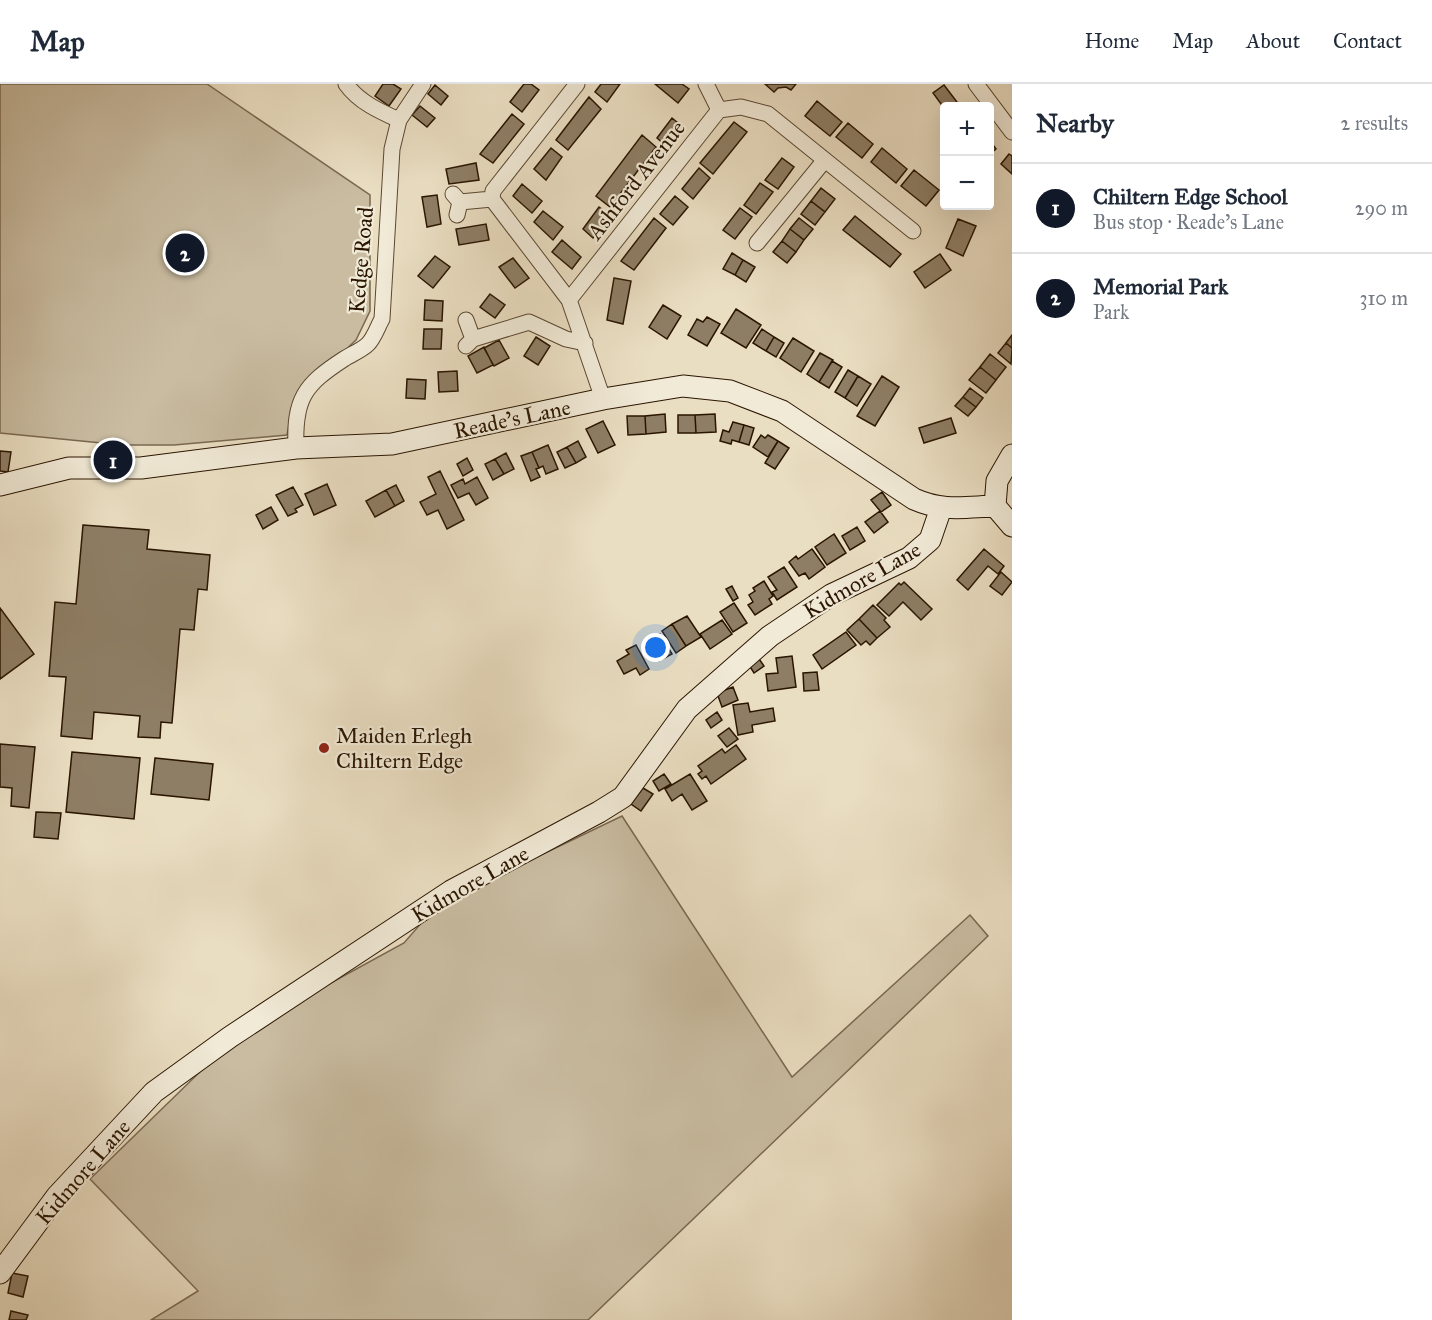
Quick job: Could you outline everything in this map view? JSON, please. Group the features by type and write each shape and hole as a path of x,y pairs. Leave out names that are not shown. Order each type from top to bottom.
{"street":[{"path":"345,84 374,108 399,120"},
{"name":"Kedge Road","path":"296,448 298,406 307,389 324,372 369,344 382,319 392,149 399,120 423,84"},
{"path":"577,84 493,191 492,199 569,300 603,399"},
{"path":"706,84 719,110 741,107 768,114 913,231"},
{"path":"976,84 1010,128"},
{"name":"Ashford Avenue","path":"569,300 719,110"},
{"path":"757,243 824,161"},
{"path":"457,204 492,199"},
{"path":"466,321 470,343 529,322 566,339 585,343"},
{"name":"Reade's Lane","path":"0,485 69,468 141,468 296,448 393,444 603,399 683,386 730,391 782,411 914,499 940,508 995,506"},
{"path":"1012,455 997,481 995,506 1012,526"},
{"name":"Kidmore Lane","path":"0,1273 57,1196 154,1092 230,1037 451,891 623,797 687,709 770,636 822,601 909,558 930,540 940,508"}],"shaded area":[{"path":"0,84 207,84 370,195 370,311 356,340 294,399 287,435 174,445 122,445 0,433"},
{"path":"622,816 792,1077 970,915 988,936 588,1320 151,1320 198,1291 90,1179 208,1064 285,1008 404,943 437,905"}],"building":[{"path":"383,84 393,84 401,89 389,106 375,96"},
{"path":"524,84 531,84 539,90 522,112 510,102"},
{"path":"601,84 620,84 607,102 595,92"},
{"path":"655,84 682,84 689,89 678,103"},
{"path":"765,84 796,84 791,90 786,87 778,88 774,92"},
{"path":"435,85 448,96 441,105 428,94"},
{"path":"944,85 957,102 940,103 933,93"},
{"path":"589,97 601,109 568,150 556,140"},
{"path":"817,101 842,122 830,136 805,116"},
{"path":"420,106 435,118 427,127 412,115"},
{"path":"512,114 524,124 493,163 480,154"},
{"path":"672,118 683,127 667,147 657,138"},
{"path":"734,122 747,132 713,174 700,163"},
{"path":"848,123 873,144 862,158 836,137"},
{"path":"642,135 656,147 610,207 596,196"},
{"path":"551,148 562,157 546,180 534,169"},
{"path":"882,148 907,169 896,183 871,162"},
{"path":"1009,154 1012,156 1012,174 1001,164"},
{"path":"782,158 794,167 778,189 765,180"},
{"path":"476,163 479,180 449,184 446,169"},
{"path":"699,168 710,178 693,199 682,189"},
{"path":"914,170 939,190 926,206 901,186"},
{"path":"760,183 773,192 756,214 744,205"},
{"path":"522,184 542,201 532,213 513,196"},
{"path":"821,188 835,199 825,212 811,201"},
{"path":"437,195 441,224 427,227 422,197"},
{"path":"675,196 688,207 673,225 660,214"},
{"path":"811,201 825,212 815,225 801,214"},
{"path":"599,207 611,216 593,238 583,229"},
{"path":"740,208 752,217 735,239 723,230"},
{"path":"543,211 563,227 553,240 534,222"},
{"path":"855,216 901,254 890,267 843,230"},
{"path":"654,218 666,228 634,270 621,261"},
{"path":"799,218 813,229 804,240 790,229"},
{"path":"958,219 976,226 963,256 946,248"},
{"path":"486,224 489,240 459,245 456,229"},
{"path":"790,229 804,240 796,252 782,241"},
{"path":"562,240 581,257 572,269 552,252"},
{"path":"782,241 796,252 787,263 773,252"},
{"path":"732,253 743,260 735,275 723,269"},
{"path":"940,254 951,270 925,288 914,272"},
{"path":"435,256 450,267 433,288 418,276"},
{"path":"513,258 529,278 515,288 499,267"},
{"path":"743,260 755,267 746,282 735,275"},
{"path":"614,278 631,281 623,324 607,320"},
{"path":"490,294 505,305 495,318 480,307"},
{"path":"425,300 443,301 442,321 424,320"},
{"path":"663,305 681,316 667,339 649,327"},
{"path":"736,309 761,325 746,348 721,333"},
{"path":"707,317 720,324 707,346 688,335 697,319 703,322"},
{"path":"424,329 442,329 441,349 423,349"},
{"path":"762,329 774,337 766,351 753,343"},
{"path":"1012,335 1012,348 1006,343"},
{"path":"536,337 550,346 538,365 524,356"},
{"path":"774,337 784,343 776,357 766,351"},
{"path":"793,338 814,351 801,372 780,358"},
{"path":"499,340 509,358 494,366 484,348"},
{"path":"1006,343 1012,348 1011,364 998,353"},
{"path":"484,347 493,365 477,373 468,356"},
{"path":"820,353 833,360 819,382 807,374"},
{"path":"990,354 1006,367 996,380 980,367"},
{"path":"832,361 842,367 829,388 819,382"},
{"path":"980,367 996,380 986,393 969,380"},
{"path":"848,370 858,376 845,398 835,392"},
{"path":"457,371 458,391 439,392 438,372"},
{"path":"858,376 871,384 857,406 845,398"},
{"path":"882,376 899,387 875,426 857,416"},
{"path":"407,379 426,380 425,399 406,398"},
{"path":"970,388 983,398 976,407 963,397"},
{"path":"963,397 976,407 968,416 955,406"},
{"path":"665,414 666,432 646,434 645,416"},
{"path":"715,414 716,432 696,433 695,415"},
{"path":"678,415 695,415 696,433 678,433"},
{"path":"627,416 645,416 646,434 628,435"},
{"path":"951,418 956,433 924,443 919,428"},
{"path":"603,421 615,445 598,453 586,429"},
{"path":"733,422 744,425 739,442 732,440 731,444 720,441 723,430 729,432"},
{"path":"744,425 754,428 749,445 739,442"},
{"path":"761,435 765,438 768,435 778,441 768,457 753,447"},
{"path":"578,441 586,457 576,463 567,447"},
{"path":"778,441 789,448 775,469 765,463"},
{"path":"548,445 558,469 546,474 543,466 539,468 532,452"},
{"path":"567,447 576,463 565,468 557,452"},
{"path":"0,451 11,452 8,472 0,471"},
{"path":"532,452 540,477 531,481 521,456"},
{"path":"506,453 514,469 504,474 495,459"},
{"path":"467,458 473,470 463,476 457,464"},
{"path":"495,459 504,474 493,480 485,464"},
{"path":"440,471 464,520 447,529 438,510 427,515 420,502 436,494 428,477"},
{"path":"477,477 488,498 476,505 469,493 458,498 451,485 463,479 465,484"},
{"path":"327,484 336,505 314,515 305,494"},
{"path":"396,485 404,501 395,506 386,490"},
{"path":"293,487 303,505 295,509 297,512 288,516 276,495"},
{"path":"386,490 395,506 375,517 366,501"},
{"path":"882,492 891,505 881,512 871,500"},
{"path":"271,507 278,520 263,529 256,515"},
{"path":"880,511 888,522 874,533 865,522"},
{"path":"83,525 149,530 147,549 210,555 207,590 198,589 194,630 180,629 172,723 161,722 160,738 138,737 140,716 94,712 92,739 61,736 66,677 49,676 55,602 76,604"},
{"path":"857,527 865,541 850,550 842,536"},
{"path":"834,534 846,553 827,565 815,547"},
{"path":"812,549 825,567 809,579 805,573 799,576 789,562 796,556 798,559"},
{"path":"984,549 1004,566 998,574 988,566 968,590 957,580"},
{"path":"784,567 797,587 777,600 772,592 777,590 768,577"},
{"path":"1001,572 1012,582 1002,595 990,586"},
{"path":"764,581 773,596 769,599 772,604 755,615 748,605 753,602 749,595 755,591 753,588"},
{"path":"904,582 932,609 921,620 903,602 889,616 877,605 899,583 901,585"},
{"path":"732,586 738,598 733,601 726,589"},
{"path":"734,603 747,623 733,632 720,612"},
{"path":"873,605 886,618 884,620 890,627 877,638 859,619"},
{"path":"0,608 34,654 0,679"},
{"path":"687,616 701,637 686,646 672,624"},
{"path":"859,619 877,638 870,645 866,641 861,645 847,630"},
{"path":"722,620 732,634 710,649 700,634"},
{"path":"672,624 686,646 676,653 662,631"},
{"path":"846,632 856,645 822,669 813,655"},
{"path":"660,634 672,654 659,661 647,641"},
{"path":"636,645 649,669 640,675 636,668 624,674 617,661 629,654 626,650"},
{"path":"757,656 764,666 754,673 747,662"},
{"path":"792,656 796,687 768,691 766,674 778,673 776,658"},
{"path":"817,672 819,690 804,691 803,673"},
{"path":"733,687 738,700 722,707 717,693"},
{"path":"748,703 750,712 773,708 775,721 752,725 753,732 738,735 733,705"},
{"path":"717,712 722,720 711,728 706,720"},
{"path":"729,728 738,739 727,747 718,736"},
{"path":"0,744 35,747 29,808 11,806 12,788 0,787"},
{"path":"736,745 746,759 711,784 706,776 702,779 698,774 702,771 698,766 722,749 725,753"},
{"path":"72,752 140,758 134,819 66,812"},
{"path":"155,758 213,764 209,800 151,794"},
{"path":"664,774 671,784 659,791 653,781"},
{"path":"690,774 707,801 692,810 682,794 672,801 665,789"},
{"path":"643,788 653,794 641,811 631,804"},
{"path":"36,812 61,813 58,839 34,837"},
{"path":"12,1273 28,1276 23,1297 8,1293"},
{"path":"11,1311 28,1315 26,1320 9,1320"}],"place":[{"name":"Memorial Park","path":"185,253"},
{"name":"Chiltern Edge School","path":"113,460"},
{"name":"Maiden Erlegh Chiltern Edge","path":"324,748"}]}
